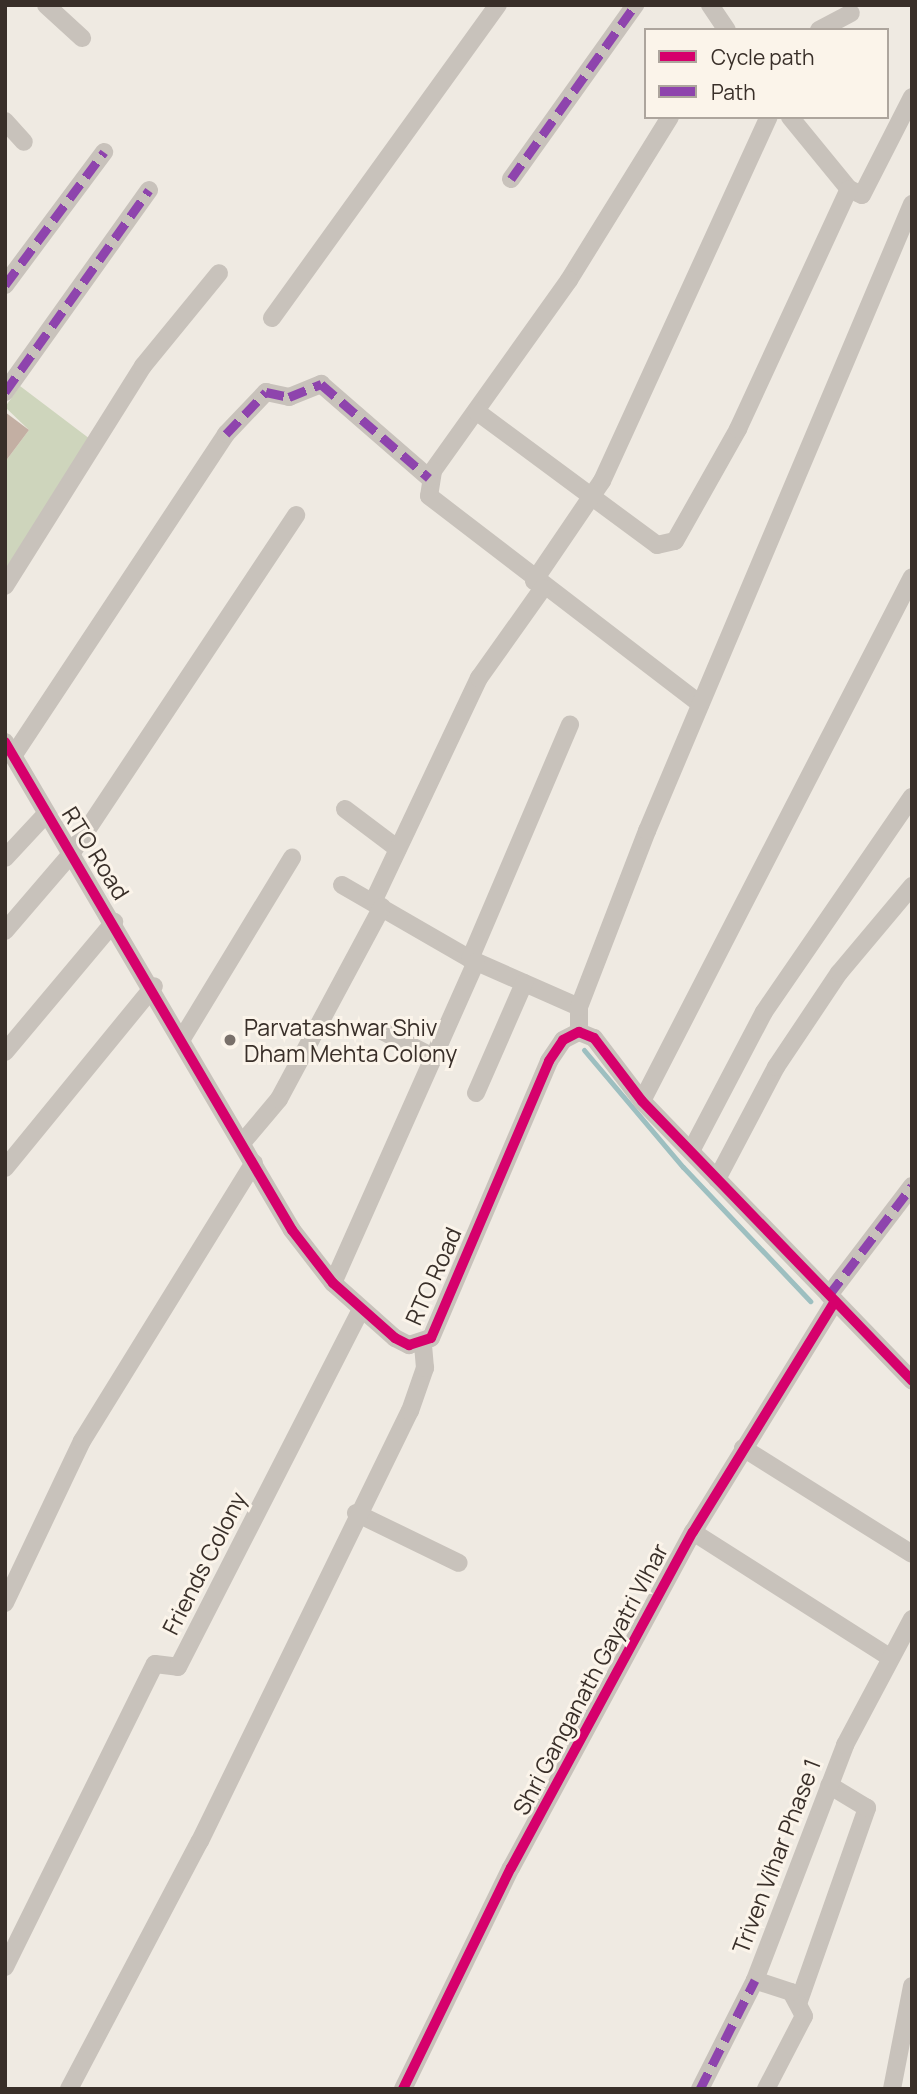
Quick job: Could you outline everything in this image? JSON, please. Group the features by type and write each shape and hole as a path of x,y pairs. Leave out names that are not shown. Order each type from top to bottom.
{"street":[{"path":"46,5 82,38"},
{"path":"272,318 498,5"},
{"path":"511,179 635,5"},
{"path":"710,5 726,28"},
{"path":"823,28 851,13"},
{"path":"792,119 849,189 862,195 893,118 912,97"},
{"path":"429,478 669,119"},
{"path":"242,1143 279,1099 378,905 398,849 479,678 592,502 768,119"},
{"path":"5,121 24,142"},
{"path":"5,285 104,152"},
{"path":"476,411 592,502 657,545 675,541 738,429 849,189"},
{"path":"5,392 149,190"},
{"path":"912,204 700,704 579,1007 579,1032 594,1038 642,1101 912,1381"},
{"path":"5,586 143,366 219,273"},
{"path":"9,749 226,435 265,392 289,397 321,384 429,478 436,506 700,704"},
{"path":"5,931 72,853 296,515"},
{"path":"642,1101 912,577"},
{"path":"333,1283 435,1058 570,724"},
{"name":"RTO Road","path":"9,749 46,814 154,986 292,1230 333,1283 361,1310 402,1342 423,1345 436,1327 549,1062 564,1040 579,1032"},
{"path":"691,1151 764,1012 912,797"},
{"path":"345,809 398,849"},
{"path":"5,858 46,814"},
{"path":"183,1037 292,858"},
{"path":"342,885 473,960 579,1007"},
{"path":"717,1179 776,1067 839,973 912,886"},
{"path":"5,1052 114,922"},
{"path":"476,1093 524,983"},
{"path":"5,1168 154,986"},
{"path":"382,1031 435,1058"},
{"path":"5,1603 82,1441 254,1163"},
{"name":"Shri Ganganath Gayatri VIhar","path":"403,2089 512,1868 693,1532 832,1298 912,1186"},
{"name":"Friends Colony","path":"5,1967 155,1664 178,1667 361,1310"},
{"path":"69,2089 200,1841 356,1513 410,1411 425,1368 423,1345"},
{"path":"743,1448 912,1554"},
{"path":"356,1513 460,1563"},
{"path":"693,1532 889,1657"},
{"name":"Triven Vihar Phase 1","path":"799,2001 755,1980 829,1785 889,1657 912,1619"},
{"path":"766,2089 804,2016 799,2001 867,1808 829,1785"},
{"path":"700,2089 755,1980"},
{"path":"892,2089 912,1986"}],"green space":[{"path":"20,386 90,439 5,570 5,462 29,430 5,407"}],"building":[{"path":"5,412 29,430 5,462"}],"waterway":[{"path":"584,1050 683,1167 810,1301"}],"marked path":[{"path":"511,179 635,5"},
{"path":"5,285 104,152"},
{"path":"5,392 149,190"},
{"path":"226,434 266,392 289,397 321,384 429,478"},
{"path":"829,1295 912,1186"},
{"path":"700,2089 755,1980"}],"cycle path":[{"path":"5,742 292,1230 333,1283 395,1338 409,1345 431,1338 549,1061 563,1040 579,1032 594,1038 642,1101 912,1381"},
{"path":"403,2089 511,1868 693,1532 835,1301"}],"place":[{"name":"Parvatashwar Shiv Dham Mehta Colony","path":"230,1040"}]}
